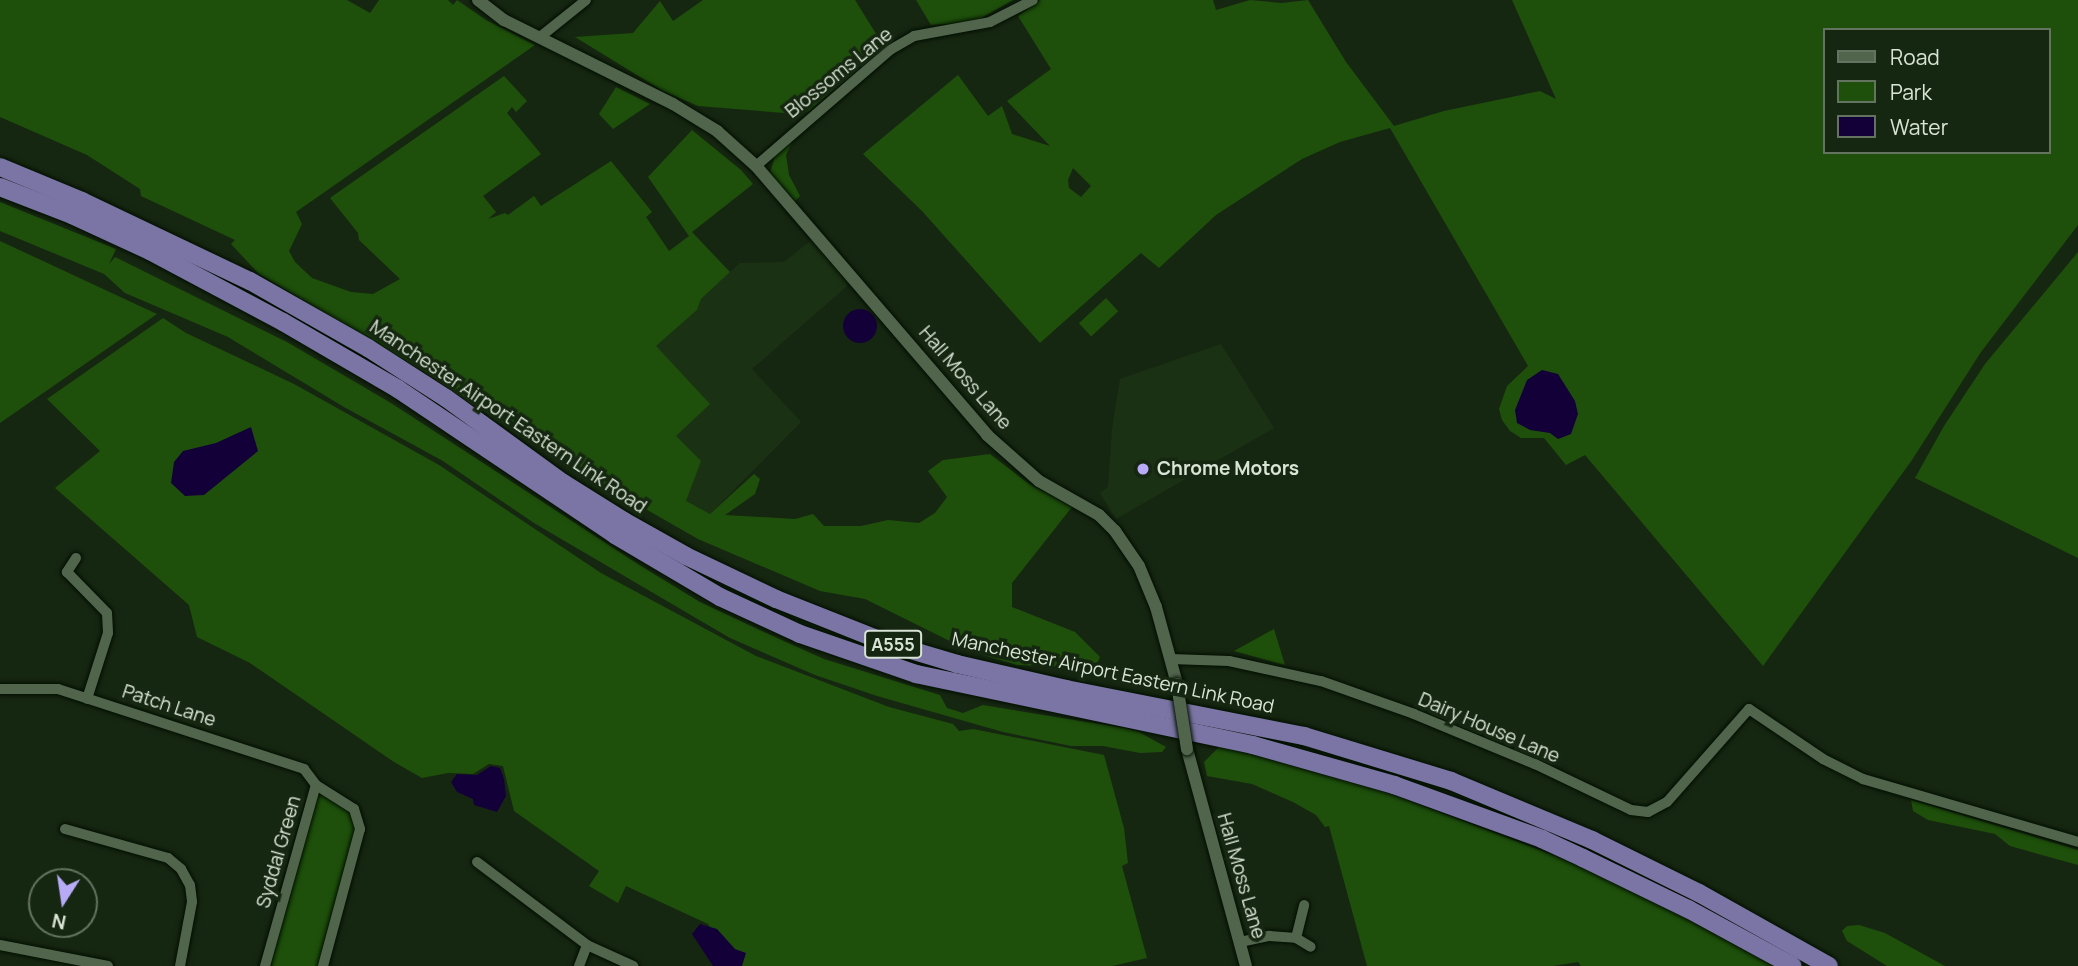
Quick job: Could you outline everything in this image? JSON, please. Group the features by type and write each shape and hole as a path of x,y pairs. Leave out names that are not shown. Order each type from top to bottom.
{"highway":[{"name":"Manchester Airport Eastern Link Road","path":"0,166 209,260 314,317 446,398 563,483 686,556 776,599 877,639 957,664 1066,689 1292,733 1451,781 1603,845 1829,966"},
{"name":"Manchester Airport Eastern Link Road","path":"3,189 72,215 150,251 304,334 398,389 615,535 720,597 800,634 916,674 1253,745 1394,785 1542,839 1688,909 1793,966"}],"street":[{"name":"Hall Moss Lane","path":"478,0 505,20 684,111 717,131 756,166 987,435 1039,481 1099,515 1115,531 1145,580 1171,659 1187,749 1246,966"},
{"path":"540,37 586,0"},
{"name":"Blossoms Lane","path":"756,166 892,49 914,36 989,22 1033,0"},
{"path":"76,558 67,572 107,613 107,633 87,699"},
{"name":"Dairy House Lane","path":"1171,659 1229,661 1321,681 1414,714 1535,764 1631,810 1648,812 1667,802 1749,709 1823,760 1863,779 2078,842"},
{"name":"Patch Lane","path":"0,689 58,689 304,769 316,785"},
{"name":"Syddal Green","path":"265,966 316,785 354,810 360,829 323,966"},
{"path":"65,829 168,858 181,869 190,885 192,902 180,966"},
{"path":"477,862 587,945 606,956 633,966"},
{"path":"1296,938 1304,905"},
{"path":"1240,942 1269,936 1296,938 1311,947"},
{"path":"0,945 101,965"},
{"path":"579,966 587,945"}],"shaded area":[{"path":"818,235 854,280 752,369 801,422 710,514 685,501 676,436 656,346 697,310 701,299 740,263 784,262"},
{"path":"1221,344 1274,428 1116,519 1100,493 1108,487 1112,429 1120,379"}],"green space":[{"path":"0,0 347,0 370,13 379,0 448,0 453,5 457,0 486,20 535,45 296,212 302,224 289,251 295,262 312,278 351,292 373,294 400,279 359,240 358,233 330,198 504,76 527,101 516,112 512,107 507,113 541,154 483,196 496,212 488,219 505,213 508,215 534,196 541,206 611,161 652,212 646,217 669,251 689,236 648,177 692,130 741,170 753,184 692,232 730,272 701,299 697,310 656,346 710,404 676,436 701,461 686,501 710,514 754,474 760,479 755,494 725,515 795,519 813,514 824,526 861,526 888,520 919,523 935,513 947,497 928,471 943,460 990,454 1029,484 1072,507 1012,583 1012,607 1075,632 1100,657 1095,668 1017,665 970,651 865,599 820,591 698,539 553,456 423,371 259,274 231,244 235,240 141,196 140,189 87,155 0,117"},
{"path":"703,0 855,0 883,45 809,111 797,114 698,106 663,91 575,37 633,33 660,1 673,21"},
{"path":"916,0 1013,0 974,22 931,25"},
{"path":"1040,0 1213,0 1216,10 1250,0 1282,3 1308,0 1346,62 1394,126 1444,111 1540,91 1556,99 1512,0 2078,0 2078,225 1981,352 1912,460 1763,666 1585,455 1566,465 1544,438 1521,438 1510,431 1502,420 1499,409 1507,386 1528,366 1390,128 1340,142 1302,159 1216,215 1159,268 1141,253 1040,343 922,211 863,154 958,75 988,116 1002,106 1012,134 1050,146 1007,101 1051,69 1018,16","holes":["1073,168 1091,186 1081,197 1069,188 1068,180"]},
{"path":"616,87 650,104 613,129 599,114"},
{"path":"792,142 786,155 789,175 800,196 795,201 770,173 775,156"},
{"path":"0,202 116,249 109,264 115,257 287,342 391,403 700,602 764,632 824,659 940,695 947,708 963,713 983,705 1124,728 1139,732 1166,747 1162,752 1140,753 1103,746 1071,746 1003,732 877,696 815,675 730,638 534,523 443,461 344,407 228,337 125,293 104,274 0,231"},
{"path":"0,241 157,314 0,423"},
{"path":"2078,252 2078,558 1915,478 1944,426 1985,364"},
{"path":"1106,298 1118,311 1091,336 1079,323"},
{"path":"163,318 186,333 294,384 439,465 601,573 756,656 889,707 953,724 959,731 973,729 1104,755 1124,828 1128,863 1122,866 1147,958 1112,966 727,966 724,947 708,924 626,886 618,903 589,886 599,871 514,811 503,766 489,764 473,774 448,773 422,778 394,762 250,663 197,637 189,605 55,488 100,451 47,399"},
{"path":"1274,629 1285,665 1234,651"},
{"path":"1221,745 1381,790 1630,885 1779,966 1581,966 1578,962 1553,966 1367,966 1329,826 1325,827 1316,815 1293,802 1252,784 1207,776 1204,762"},
{"path":"316,785 359,819 323,966 265,966"},
{"path":"1911,800 2078,850 2078,865 2010,846 1995,834 1928,820 1913,811"},
{"path":"1859,925 1885,933 1945,966 1887,966 1847,941 1842,931 1847,926"}],"water":[{"path":"860,309 872,314 877,326 872,338 860,343 848,338 843,326 848,314"},
{"path":"1542,370 1558,374 1575,401 1578,414 1571,434 1558,439 1550,433 1530,430 1517,423 1515,410 1527,380"},
{"path":"251,427 258,451 204,495 185,496 171,483 174,462 183,451 216,443"},
{"path":"491,766 500,768 504,779 506,796 497,812 474,805 473,799 457,792 451,782 457,774 477,775"},
{"path":"700,924 717,929 735,949 746,953 742,966 713,966 692,934"}],"place":[{"name":"Chrome Motors","path":"1143,469"}]}
